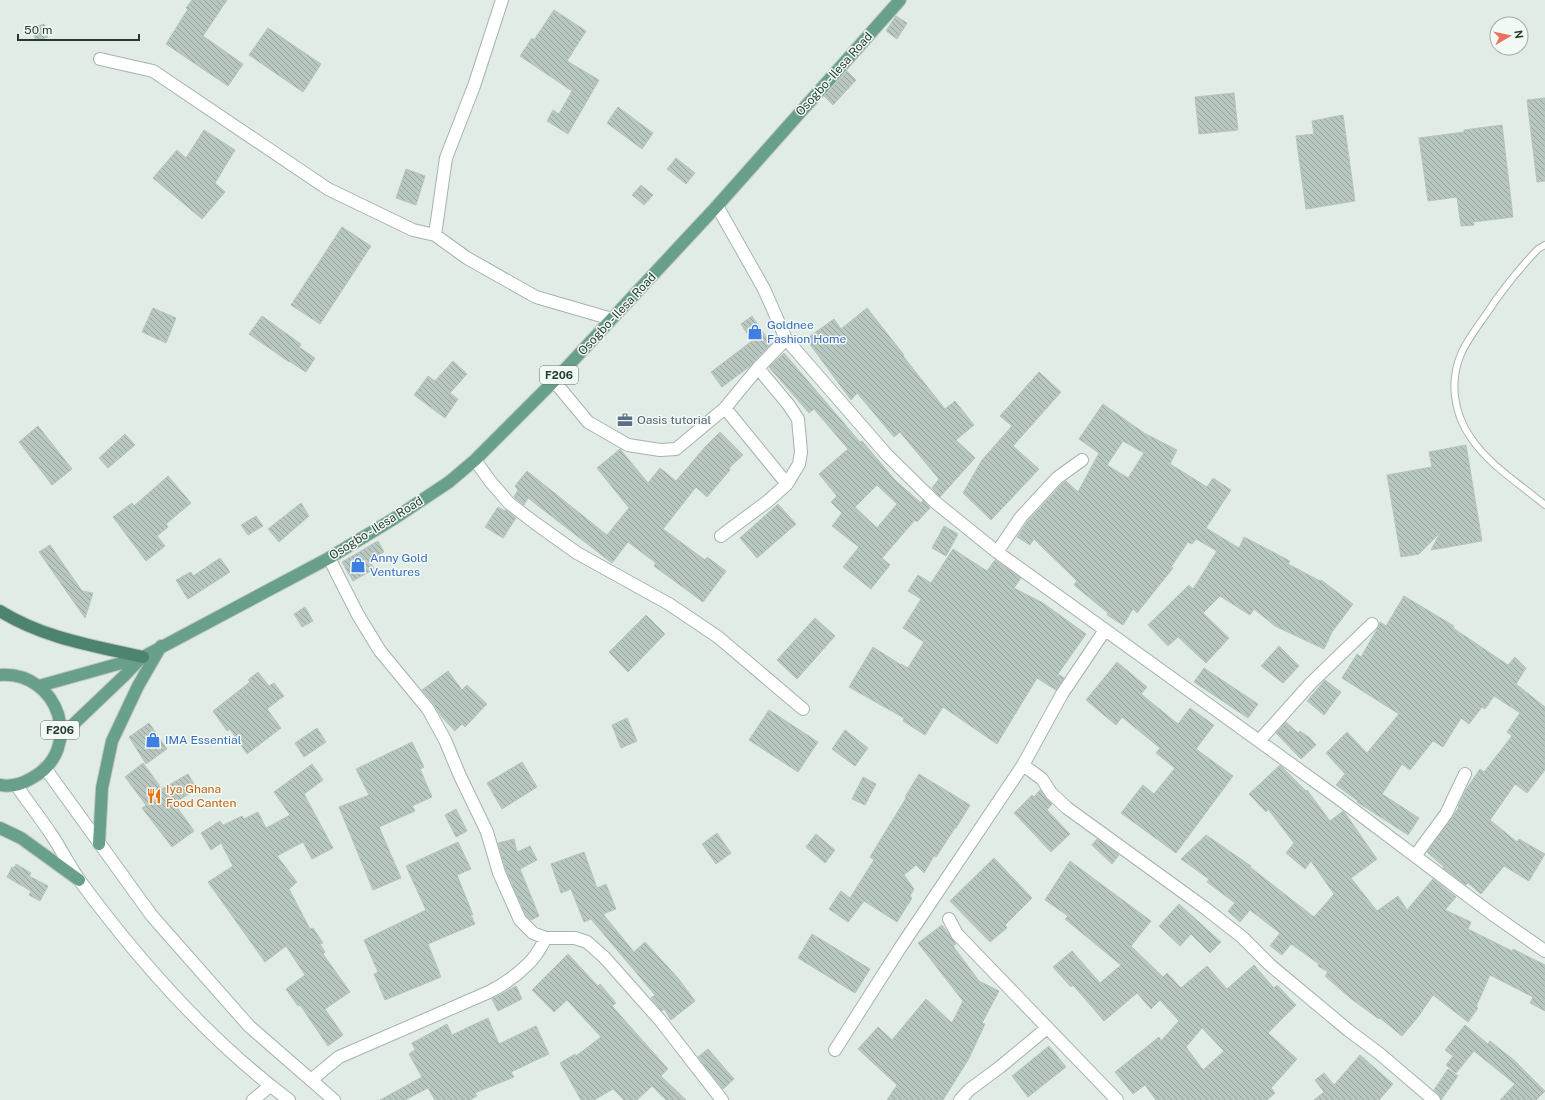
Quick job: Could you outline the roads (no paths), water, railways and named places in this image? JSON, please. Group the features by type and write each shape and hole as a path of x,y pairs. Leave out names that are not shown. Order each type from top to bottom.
{"highway":[{"path":"0,611 22,624 63,639 143,657"}],"main road":[{"name":"Osogbo - Ilesa Road","path":"39,686 143,657 329,558 395,518 449,482 475,460 554,381 717,206 900,0"},
{"path":"99,844 102,788 112,741 138,686 162,646"},
{"name":"Osogbo - Ilesa Road","path":"60,737 143,657"},
{"name":"F206","path":"0,675 18,676 39,686 54,704 58,714 60,726 60,737 53,759 46,768 32,779 16,785 0,785"},
{"path":"0,828 21,838 79,880"}],"street":[{"path":"435,234 446,158 474,86 502,0"},
{"path":"100,59 153,71 328,189 413,230 435,234 467,258 536,297 612,319"},
{"path":"717,206 764,289 786,339 887,454 935,502 997,552 1338,798 1415,856 1544,947"},
{"path":"554,381 588,422 628,445 649,450 676,449 725,408 758,368 786,339"},
{"path":"721,536 768,501 787,484 799,464 801,452 798,419 788,404 758,368"},
{"path":"725,408 787,484"},
{"path":"475,460 490,481 510,503 535,523 577,553 669,604 718,637 803,709"},
{"path":"997,552 1021,517 1057,478 1082,460"},
{"path":"329,558 358,615 380,651 428,709 445,740 460,776 487,832 499,873 520,920 533,933 546,938 575,938 587,942 604,957 660,1020 722,1100"},
{"path":"1259,741 1312,683 1372,624"},
{"path":"835,1050 900,948 1023,765 1062,694 1105,630"},
{"path":"1023,765 1042,779 1051,793 1067,808 1205,908 1242,937 1270,965 1434,1100"},
{"path":"46,768 152,916 249,1026 334,1100"},
{"path":"1415,856 1446,814 1465,774"},
{"path":"16,785 52,835 79,880 142,959 201,1023 270,1086 289,1100"},
{"path":"949,919 958,934 1117,1100"},
{"path":"311,1080 339,1057 489,992 503,984 528,965 546,938"},
{"path":"960,1100 969,1090 1007,1062 1047,1028"},
{"path":"253,1100 270,1086"}],"lane":[{"path":"1545,245 1538,249 1504,288 1472,335 1461,355 1456,376 1454,400 1460,420 1471,439 1480,450 1500,469 1545,505"}],"place":[{"name":"Goldnee Fashion Home","path":"755,332"},
{"name":"Oasis tutorial","path":"625,420"},
{"name":"Anny Gold Ventures","path":"358,565"},
{"name":"IMA Essential","path":"153,740"},
{"name":"Iya Ghana Food Canten","path":"154,796"}]}
